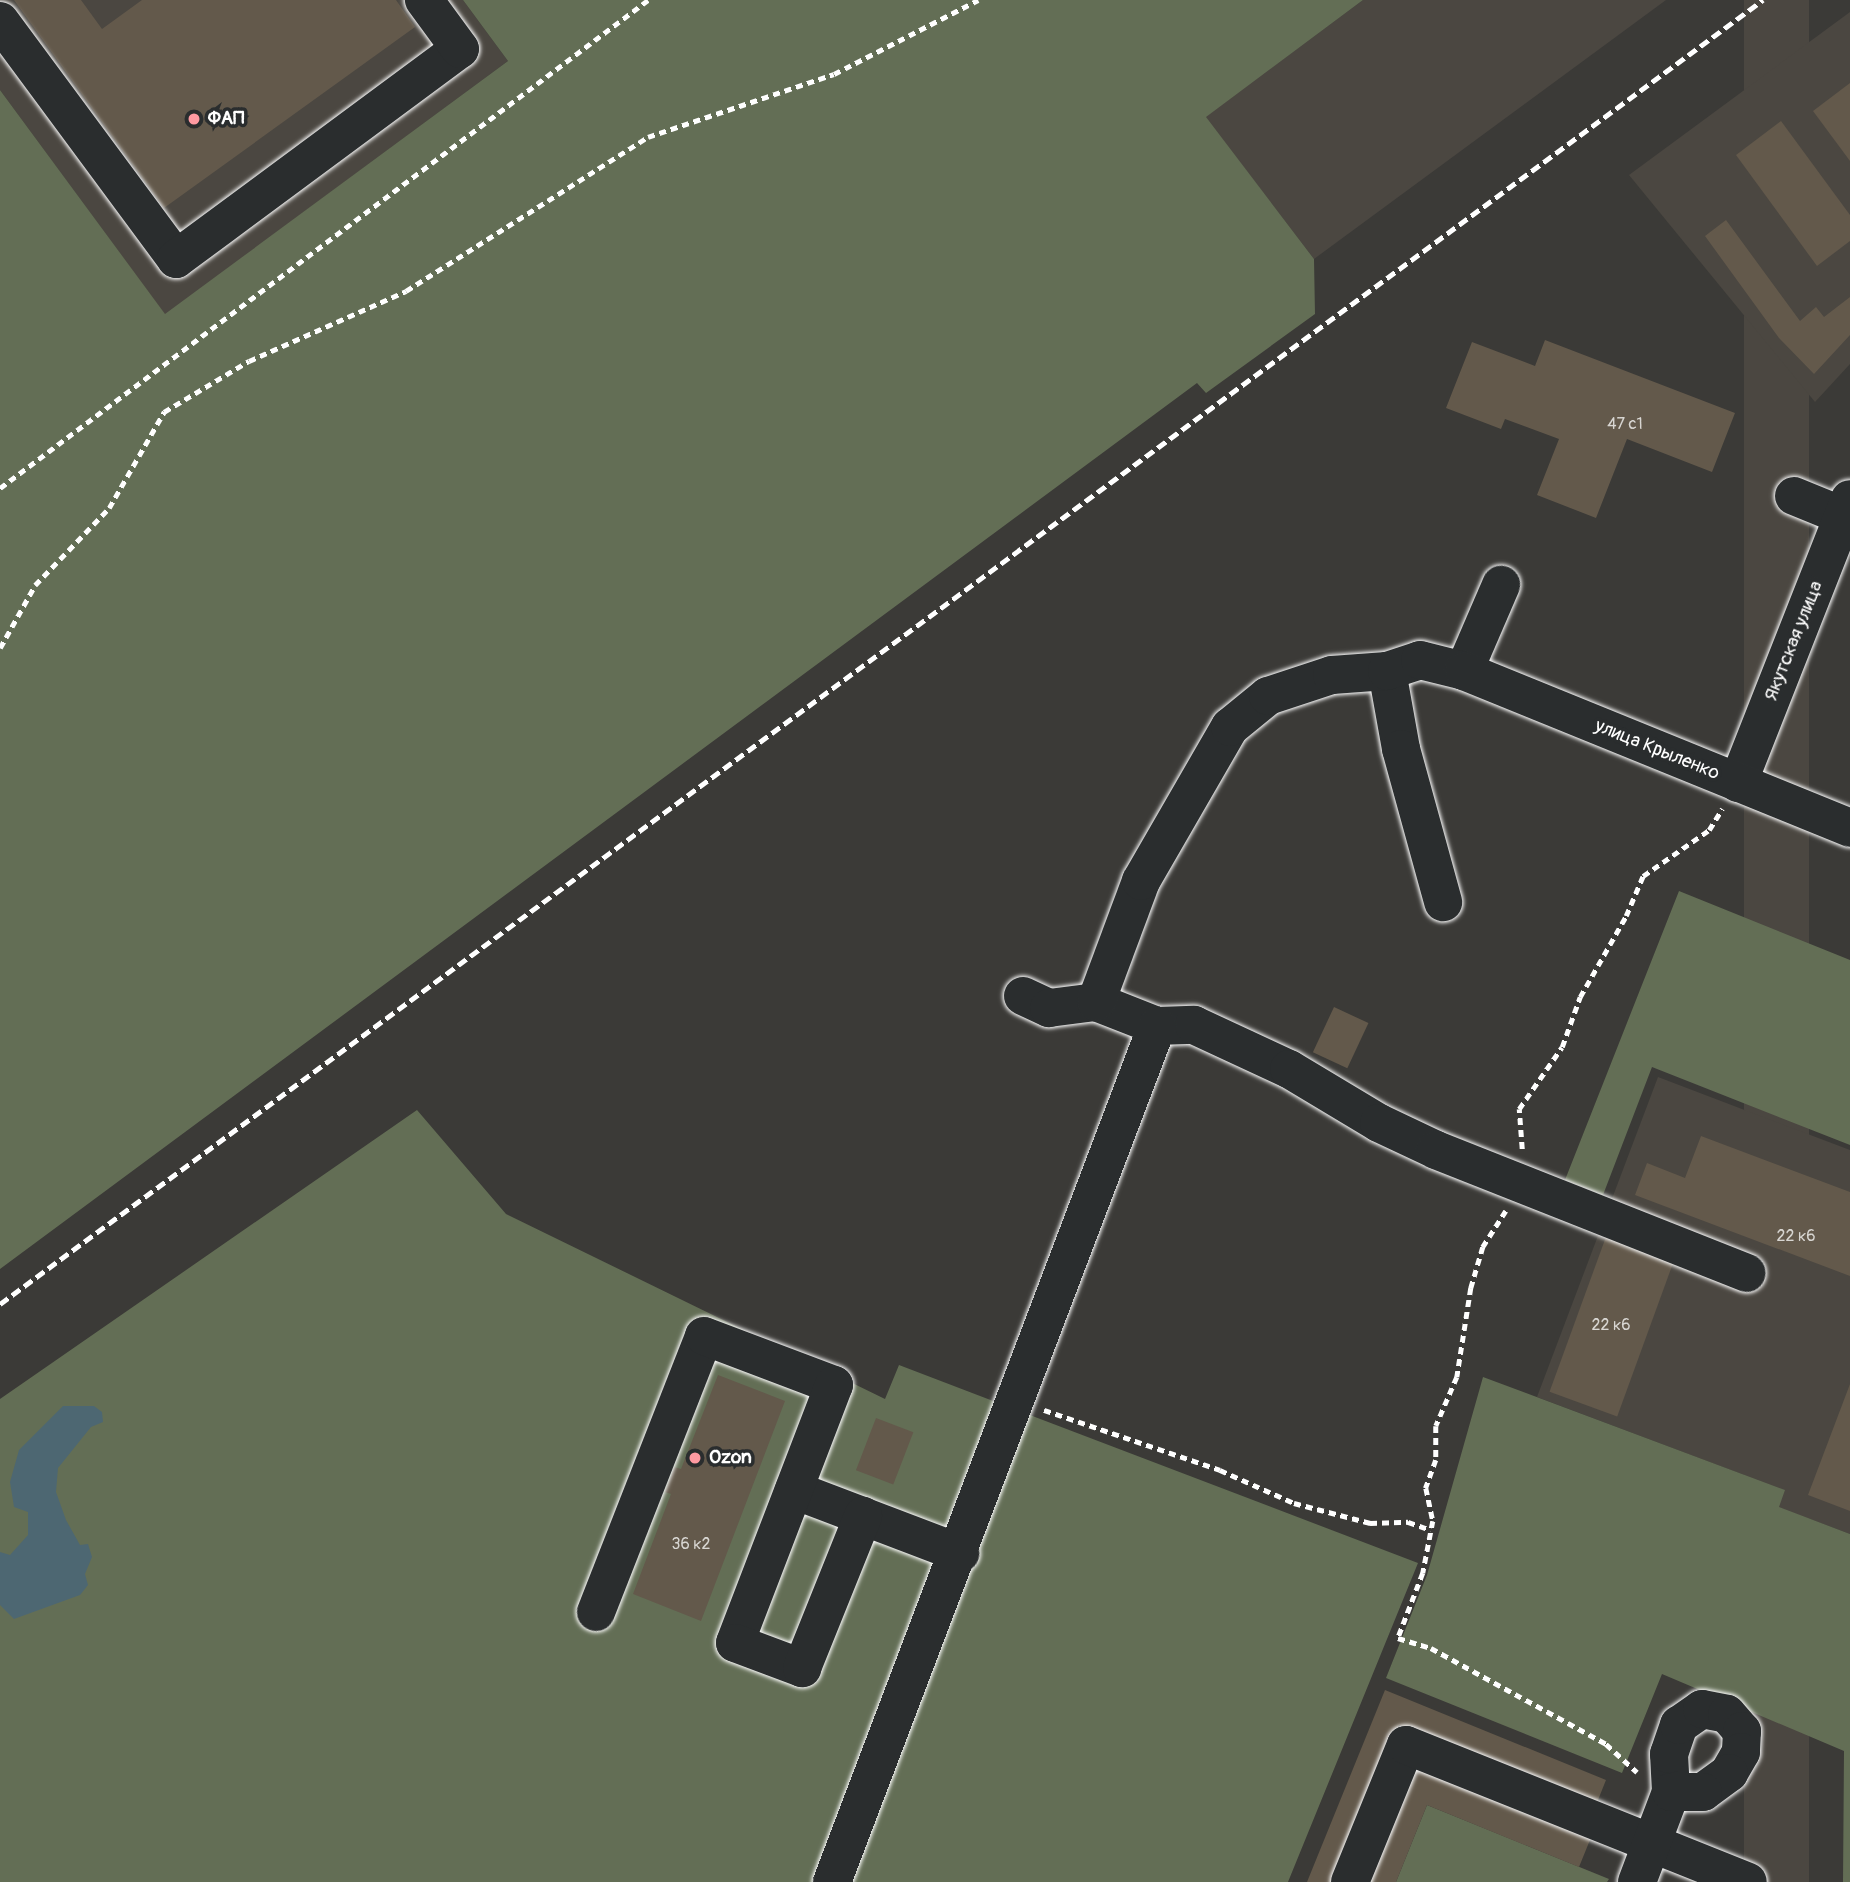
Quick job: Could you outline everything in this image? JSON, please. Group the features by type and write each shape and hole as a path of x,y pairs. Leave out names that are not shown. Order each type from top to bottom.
{"street":[{"path":"0,21 176,259 460,49 424,0"},
{"path":"1794,496 1847,508"},
{"name":"Якутская улица","path":"1738,783 1847,508"},
{"path":"1464,671 1501,586"},
{"name":"улица Крыленко","path":"1096,1002 1141,881 1230,727 1268,696 1332,675 1387,671 1420,660 1464,671 1850,828"},
{"path":"1387,671 1401,749 1443,902"},
{"path":"1023,996 1049,1008 1096,1002 1157,1026 1194,1025 1289,1069 1379,1123 1519,1185 1746,1273"},
{"path":"832,1882 960,1553 1157,1026"},
{"path":"596,1612 628,1570 704,1336 834,1385 735,1643 802,1668 863,1516"},
{"path":"794,1490 960,1553"},
{"path":"1350,1882 1406,1745 1748,1882"},
{"path":"1637,1882 1671,1792"}],"path":[{"path":"0,488 648,0"},
{"path":"0,648 35,585 109,508 164,412 249,361 406,291 648,137 834,74 978,0"},
{"path":"1671,1792 1625,1766 1606,1744 1431,1648 1401,1642 1423,1573 1431,1530 1426,1488 1436,1460 1436,1426 1457,1377 1471,1288 1483,1247 1519,1185 1522,1154 1519,1109 1562,1047 1580,997 1626,916 1643,876 1709,830 1738,783"},
{"path":"1018,1398 1083,1427 1220,1470 1294,1503 1370,1523 1408,1522 1431,1530"}],"shaded area":[{"path":"0,0 463,0 508,61 165,315 0,90"},
{"path":"1363,0 1666,0 1314,259 1205,117"},
{"path":"1744,0 1809,0 1809,1882 1744,1882"},
{"path":"1850,12 1850,364 1815,402 1629,175"},
{"path":"1658,1077 1850,1150 1850,1534 1778,1507 1784,1490 1537,1397"}],"green space":[{"path":"463,0 1363,0 1206,117 1314,259 1315,314 1206,393 1197,383 0,1269 0,90 165,314 508,61"},
{"path":"1679,891 1850,960 1850,1145 1652,1067 1603,1195 1565,1180"},
{"path":"417,1110 506,1214 885,1399 899,1365 1418,1563 1288,1882 0,1882 0,1399"},
{"path":"1483,1377 1785,1490 1779,1507 1850,1534 1850,1882 1843,1882 1844,1751 1662,1674 1622,1773 1386,1678 1427,1575"},
{"path":"1427,1805 1609,1879 1607,1882 1396,1882"}],"water":[{"path":"63,1406 94,1406 102,1412 103,1422 91,1427 58,1468 56,1492 66,1520 80,1545 88,1544 92,1557 85,1574 88,1585 80,1595 14,1619 0,1605 0,1552 10,1555 28,1535 28,1512 14,1507 10,1482 19,1450"}],"building":[{"name":"ФАП","path":"14,0 81,0 102,29 142,0 396,0 415,27 164,208"},
{"path":"1850,83 1850,161 1813,111"},
{"path":"1781,121 1850,215 1850,241 1817,266 1736,155"},
{"path":"1726,220 1800,321 1816,307 1824,317 1850,297 1850,335 1814,374 1779,338 1705,236"},
{"path":"1545,340 1735,413 1712,472 1627,439 1596,518 1537,495 1559,439 1505,419 1501,429 1446,408 1472,342 1535,366"},
{"path":"1334,1007 1368,1023 1347,1068 1313,1052"},
{"path":"1701,1136 1850,1192 1850,1276 1635,1195 1647,1163 1685,1178"},
{"path":"1607,1234 1675,1259 1617,1416 1550,1392"},
{"path":"718,1375 785,1401 701,1621 633,1594 671,1494 665,1492 674,1467 681,1469"},
{"path":"1850,1384 1850,1511 1808,1495"},
{"path":"876,1418 913,1432 893,1485 856,1470"},
{"path":"1385,1690 1606,1780 1596,1805 1399,1725 1335,1882 1307,1882"},
{"path":"1413,1762 1592,1835 1579,1867 1427,1805 1396,1882 1365,1882"}],"railway":[{"path":"0,1304 1763,0"}],"place":[{"name":"ФАП","path":"194,119"},
{"name":"Ozon","path":"695,1458"}]}
